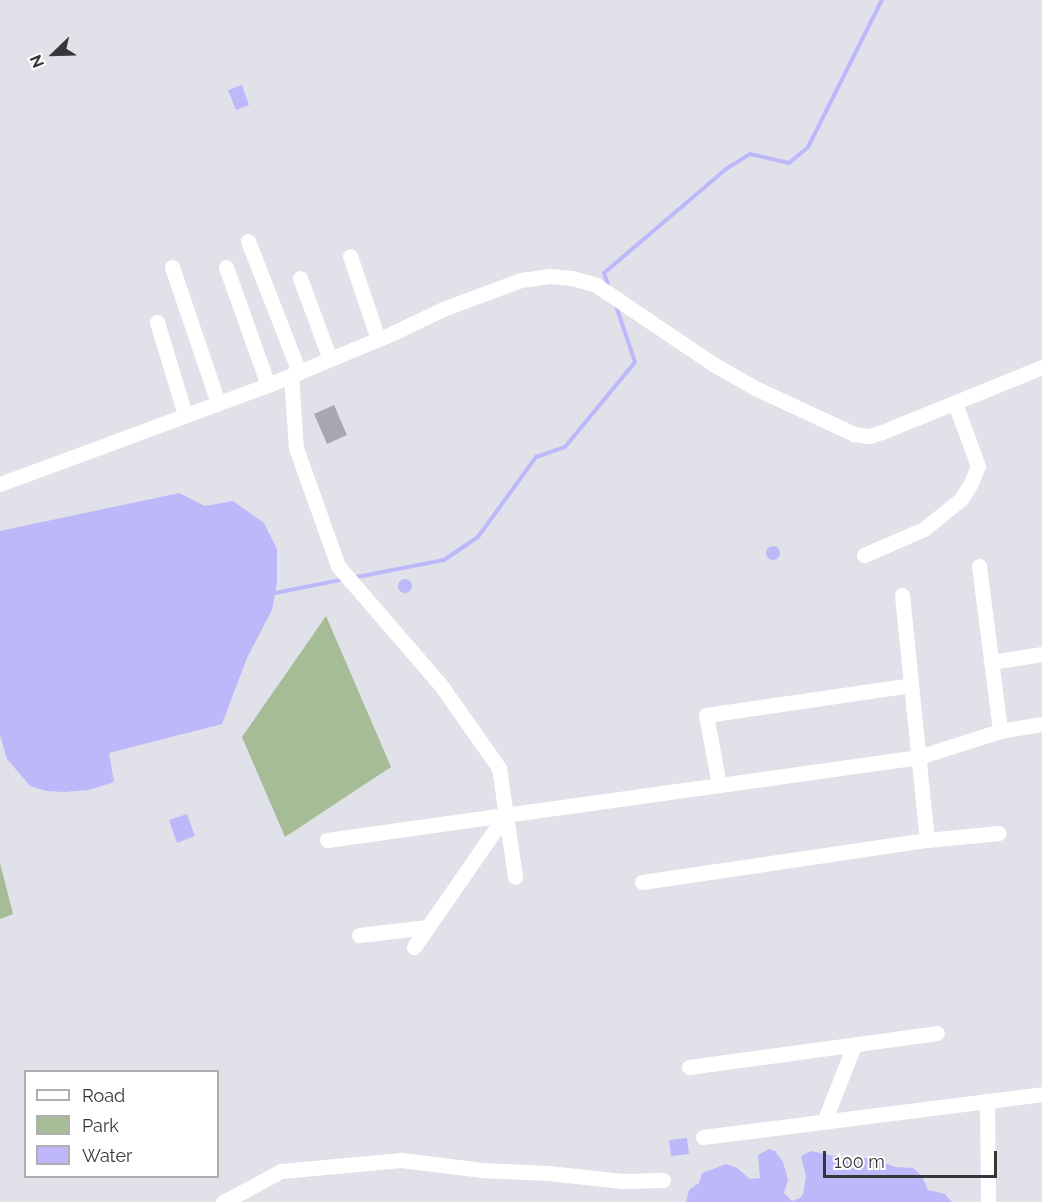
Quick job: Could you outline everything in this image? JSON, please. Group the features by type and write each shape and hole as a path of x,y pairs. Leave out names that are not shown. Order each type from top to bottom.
{"street":[{"path":"248,241 295,374 296,448 338,566 440,684 499,768 515,877"},
{"path":"351,256 378,339"},
{"path":"172,267 218,403"},
{"path":"225,267 268,385"},
{"path":"0,484 268,385 443,309 521,280 549,276 572,278 596,285 713,364 755,388 854,434 869,436 882,432 1042,368"},
{"path":"300,278 330,359"},
{"path":"157,322 185,415"},
{"path":"864,555 924,529 961,499 971,483 978,466 955,403"},
{"path":"980,566 999,731"},
{"path":"902,595 927,840"},
{"path":"991,662 1042,654"},
{"path":"719,785 706,715 911,685"},
{"path":"327,840 918,757 999,731 1042,724"},
{"path":"414,947 506,814"},
{"path":"642,882 927,840 999,833"},
{"path":"359,935 428,927"},
{"path":"689,1067 937,1034"},
{"path":"824,1122 854,1045"},
{"path":"703,1137 1042,1094"},
{"path":"987,1101 988,1202"},
{"path":"223,1202 281,1171 401,1160 482,1170 548,1173 623,1181 663,1180"}],"green space":[{"path":"326,616 391,767 285,837 242,737"},
{"path":"0,863 13,914 0,919"}],"water":[{"path":"242,85 249,105 236,110 228,90"},
{"path":"179,493 205,506 233,501 264,523 277,549 277,583 272,610 247,658 222,724 109,753 114,782 89,790 64,792 46,791 30,786 7,759 0,735 0,531"},
{"path":"770,546 776,546 780,553 776,560 770,560 766,556 766,550"},
{"path":"405,579 410,581 412,586 410,591 405,593 400,591 398,586 400,581"},
{"path":"187,814 195,836 177,843 169,820"},
{"path":"687,1138 689,1154 671,1156 669,1140"},
{"path":"769,1149 775,1151 783,1162 788,1180 784,1193 792,1201 803,1194 806,1177 801,1156 811,1151 843,1158 873,1158 895,1167 913,1168 922,1176 928,1190 945,1194 952,1202 686,1202 689,1190 699,1183 702,1173 726,1164 737,1168 750,1179 760,1178 758,1155"}],"building":[{"path":"334,405 347,435 327,444 314,414"}],"waterway":[{"path":"609,288 604,273 726,169 750,154 789,163 808,147 882,0"},
{"path":"352,578 444,560 478,537 536,457 565,447 635,362 615,303"},
{"path":"275,593 345,579"}]}
